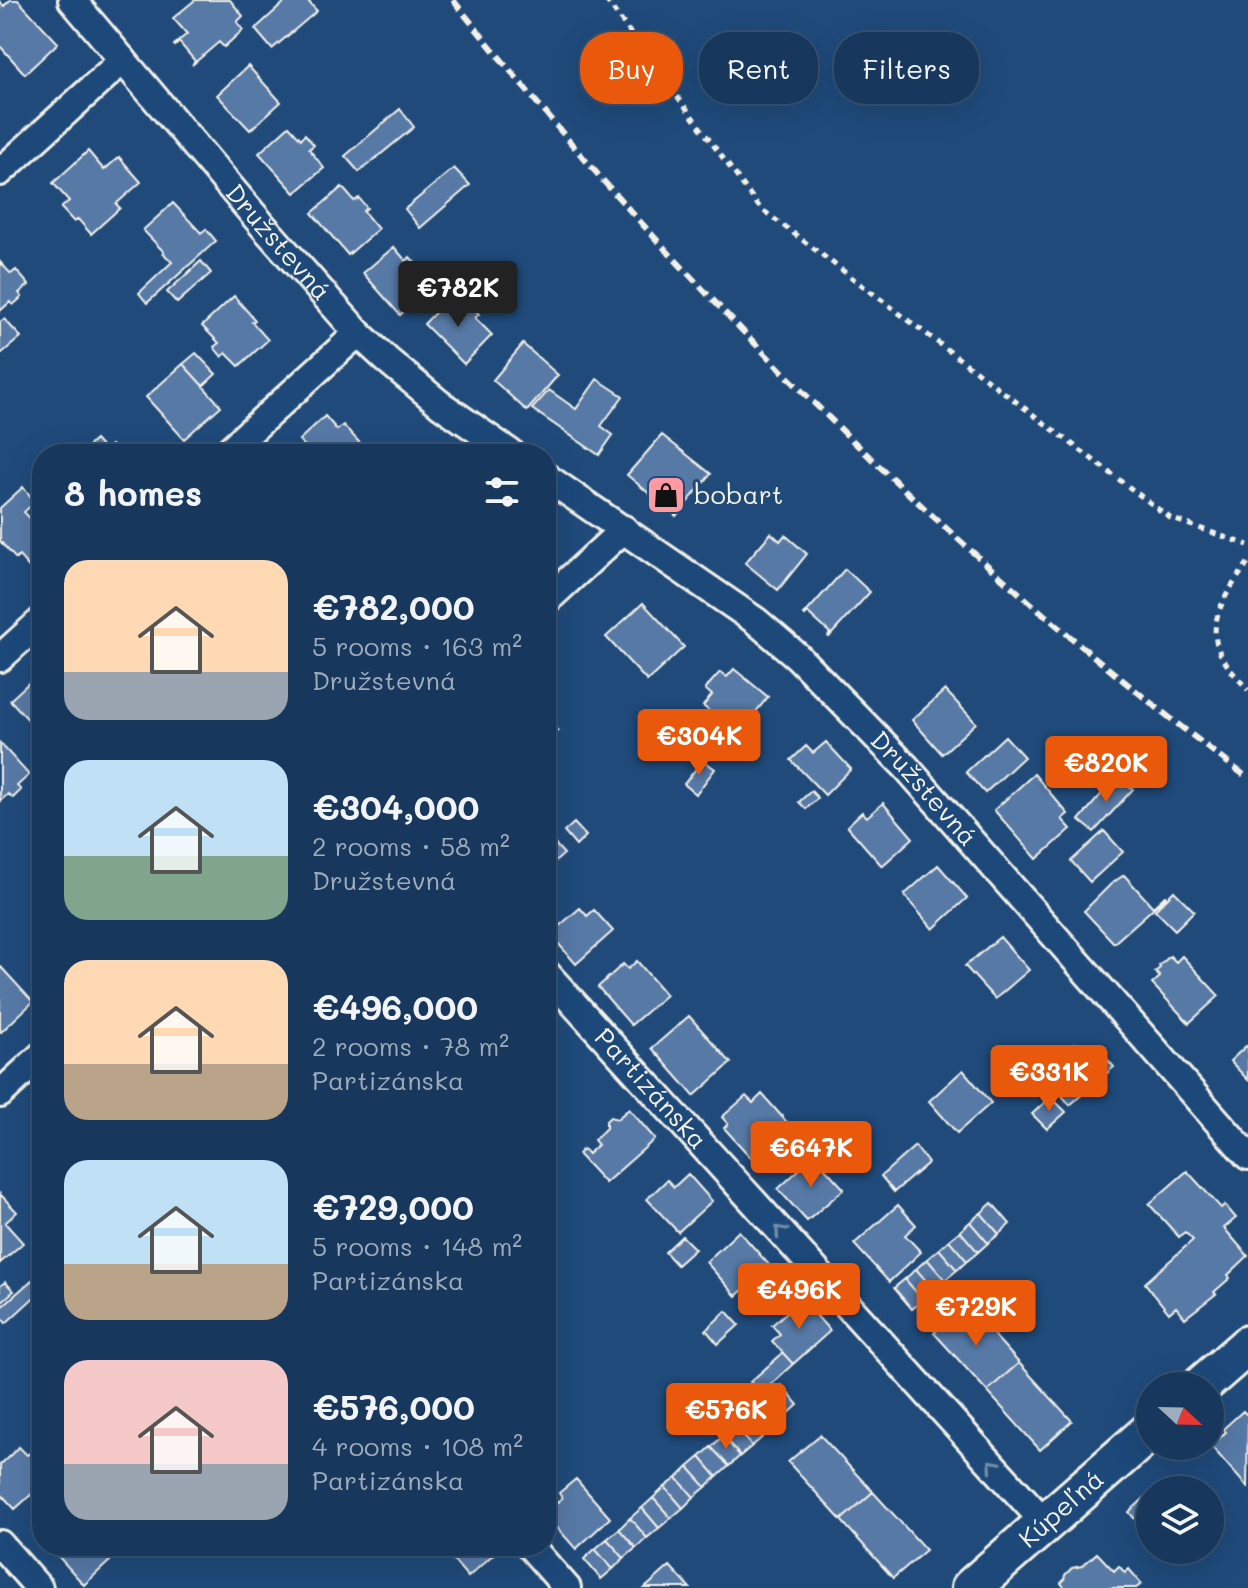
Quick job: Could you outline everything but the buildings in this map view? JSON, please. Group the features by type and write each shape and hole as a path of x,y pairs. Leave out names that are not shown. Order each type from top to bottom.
{"street":[{"name":"Družstevná","path":"72,0 358,333 440,404 498,444"},
{"path":"0,172 123,60"},
{"path":"236,444 358,333"},
{"name":"Družstevná","path":"556,484 756,621 797,656 916,778 1248,1156"},
{"path":"556,592 624,529"},
{"path":"0,658 32,629"},
{"name":"Partizánska","path":"556,984 1045,1523"},
{"path":"0,1094 32,1064"},
{"path":"1217,1372 1248,1345"},
{"name":"Kúpeľná","path":"992,1582 1045,1523 1136,1443"},
{"path":"0,1544 39,1588"},
{"path":"539,1556 567,1588"}],"path":[{"path":"606,0 760,208 1170,518 1248,545"},
{"path":"1248,563 1218,611 1215,635 1222,658 1248,690"}],"railway":[{"path":"453,0 600,177 674,259 829,418 991,568 1160,710 1248,778"}],"place":[{"name":"bobart","path":"666,495"}]}
